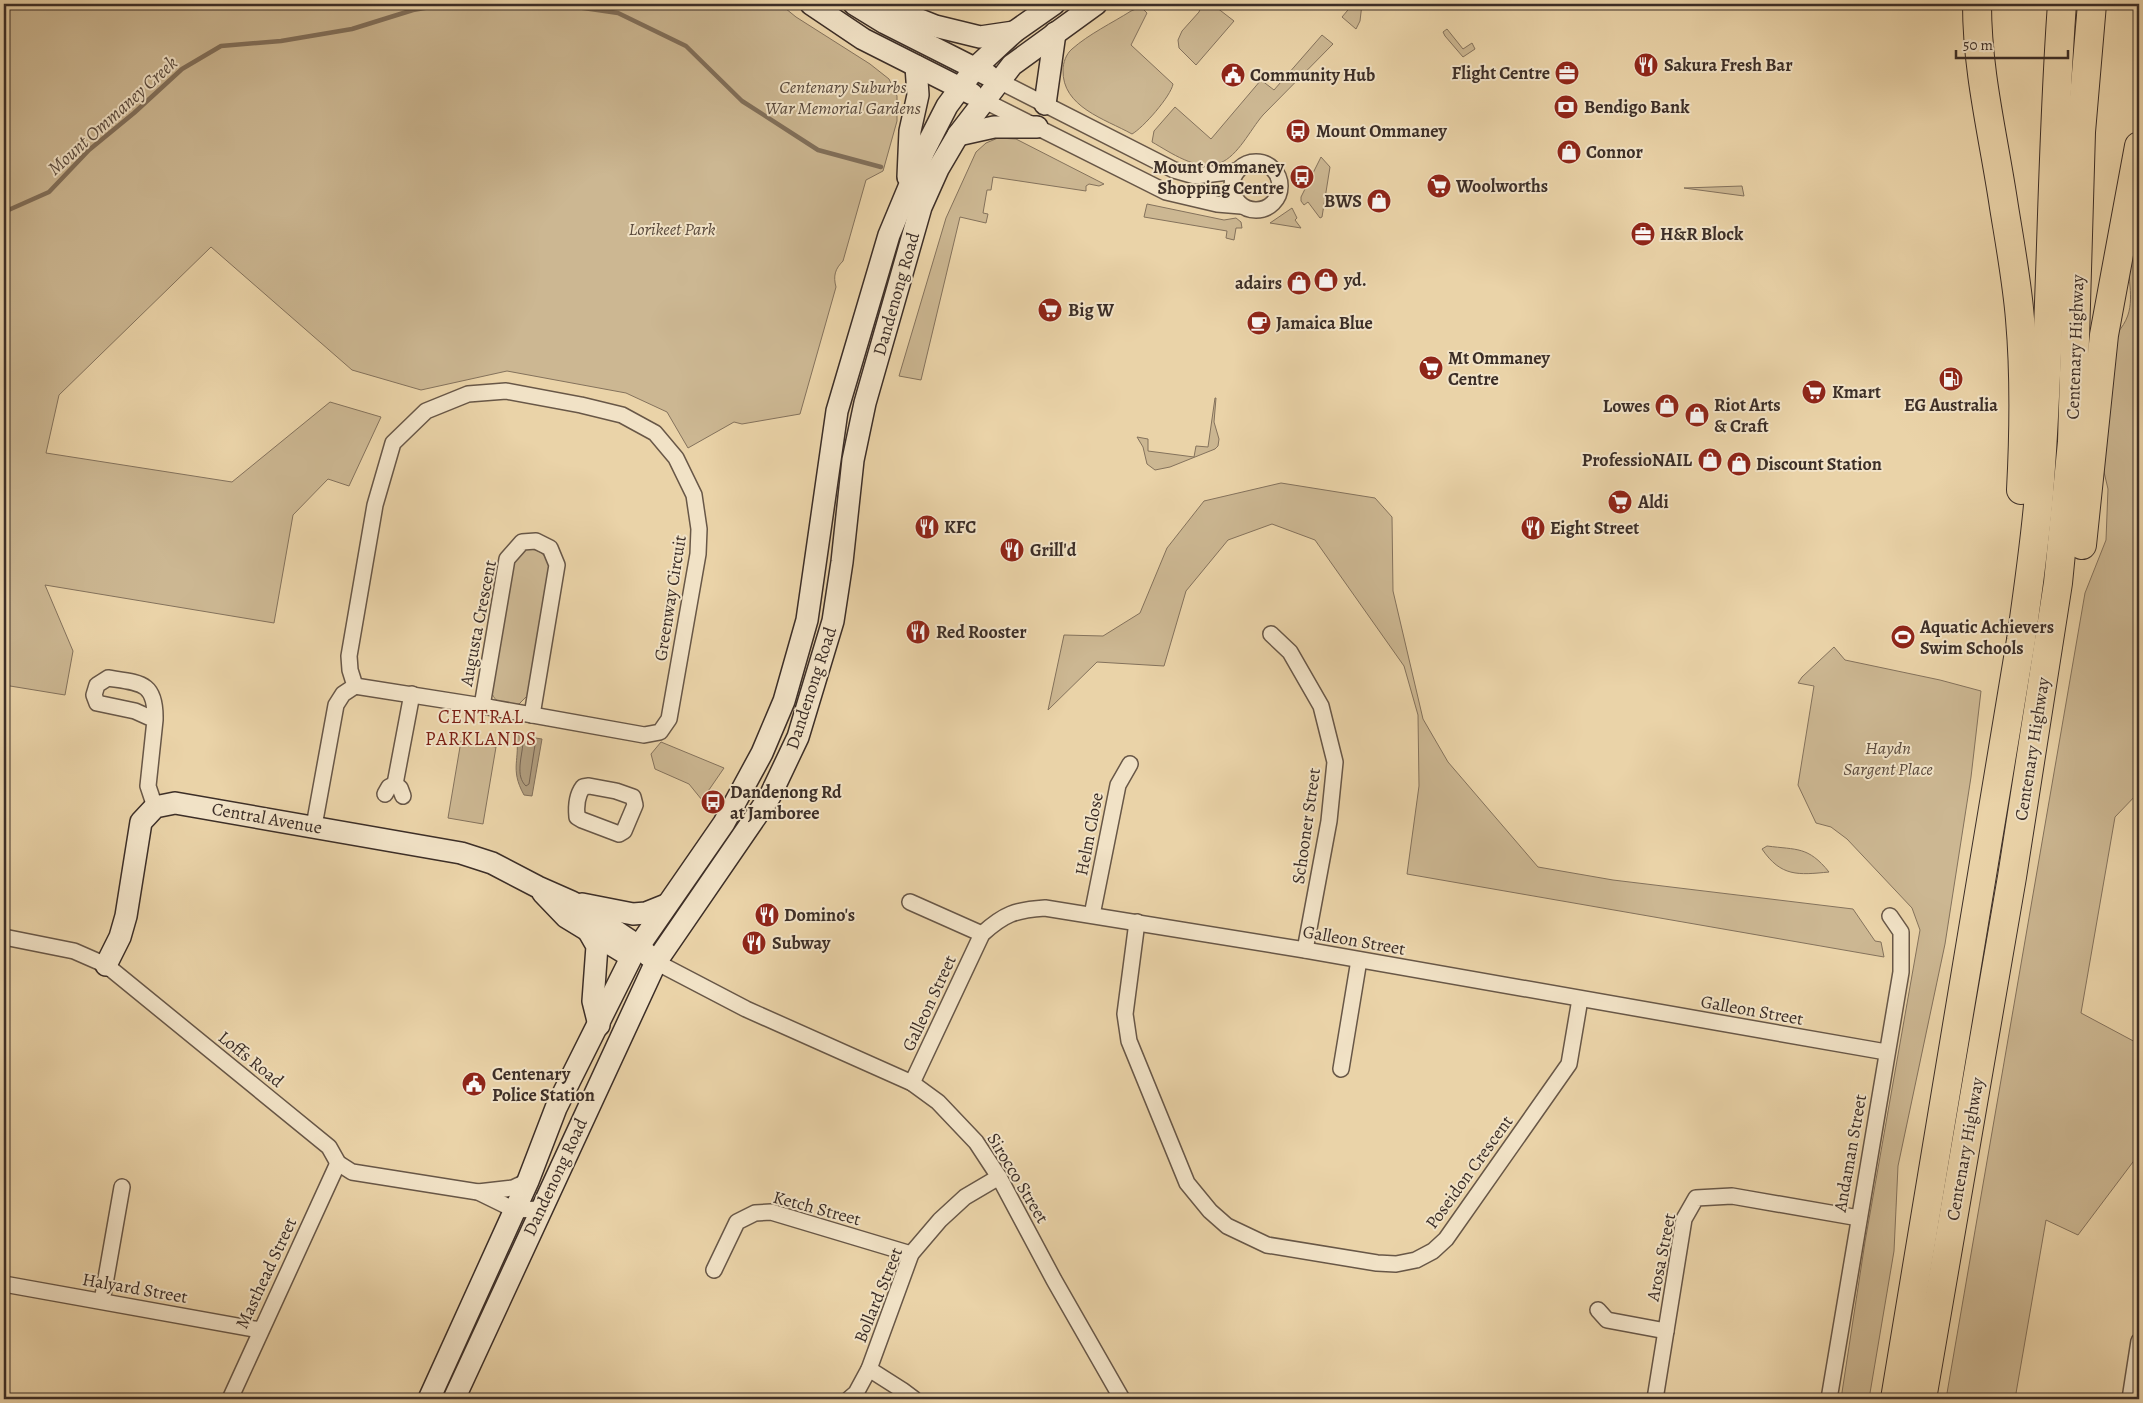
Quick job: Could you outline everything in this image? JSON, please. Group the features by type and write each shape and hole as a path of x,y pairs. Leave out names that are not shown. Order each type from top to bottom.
{"highway":[{"path":"1977,4 1978,42 1986,111 2004,206 2020,317 2024,410 2022,471 2011,605 2021,640"},
{"name":"Centenary Highway","path":"1895,1399 2034,554 2044,428 2062,4"},
{"name":"Centenary Highway","path":"1922,1399 2008,896 2058,584 2071,451 2081,132 2092,4"},
{"path":"2034,736 2049,723 2067,634 2081,552 2104,335 2139,146"}],"main road":[{"path":"811,4 863,39 983,100"},
{"path":"854,4 885,23 1007,85"},
{"path":"880,4 935,26 980,37 1014,32"},
{"name":"Dandenong Road","path":"429,1399 528,1181 556,1108 635,951 724,823 762,753 787,693 807,620 837,411 889,235 907,190 947,106 959,88 975,68 1014,32 1054,4"},
{"name":"Dandenong Road","path":"454,1399 540,1209 656,962 770,796 798,737 833,620 842,562 853,460 864,403 921,207 938,169 958,135 983,100 1007,85 1012,65 1096,4"},
{"path":"1044,104 1055,32"},
{"path":"907,190 910,131 918,95 916,66"},
{"path":"958,135 994,127 1038,127"},
{"name":"Central Avenue","path":"155,807 175,803 461,853 492,863 572,902 633,914 646,913 666,905"},
{"path":"106,964 120,937 126,916 141,822 155,807"},
{"name":"Central Avenue","path":"538,887 566,917 589,932 656,962"},
{"name":"Central Avenue","path":"572,902 635,951"},
{"path":"589,932 597,946 593,1001 598,1025"}],"street":[{"path":"1007,85 1174,170 1195,176 1237,171"},
{"path":"983,100 1166,192 1217,204 1241,206 1256,211 1270,206 1279,194 1280,179 1272,167 1265,163 1250,162 1237,171 1233,177 1232,190 1241,206"},
{"name":"Greenway Circuit","path":"506,391 622,415 655,433 676,458 694,495 699,530 698,554 669,719 660,732 644,735 412,694 355,686 350,670 349,656 376,505 393,444 426,411 468,394 506,391"},
{"name":"Augusta Crescent","path":"482,706 507,559 522,542 536,541 550,548 557,565 532,715"},
{"name":"Schooner Street","path":"1271,634 1290,652 1321,706 1335,762 1329,821 1305,950"},
{"path":"314,826 336,705 343,694 355,686"},
{"path":"394,791 412,694"},
{"path":"155,720 148,786 155,807"},
{"name":"Helm Close","path":"1092,915 1118,785 1130,764"},
{"path":"910,902 982,934"},
{"name":"Galleon Street","path":"912,1083 982,934 996,921 1019,910 1044,908 1305,950 1886,1052"},
{"name":"Andaman Street","path":"1829,1399 1901,972 1901,932 1890,916"},
{"name":"Poseidon Crescent","path":"1137,922 1125,1014 1133,1050 1187,1183 1210,1211 1227,1226 1267,1245 1377,1264 1396,1264 1416,1260 1433,1250 1446,1239 1569,1064 1580,999"},
{"name":"Loffs Road","path":"4,937 74,951 106,964 329,1147 338,1163"},
{"path":"1341,1070 1359,960"},
{"name":"Sirocco Street","path":"656,962 746,1008 912,1083 951,1115 976,1142 999,1177 1054,1280 1122,1399"},
{"path":"338,1163 352,1172 478,1192 513,1188 528,1181"},
{"name":"Masthead Street","path":"230,1399 338,1163"},
{"name":"Bollard Street","path":"849,1399 856,1393 868,1369 911,1254 940,1220 965,1197 999,1177"},
{"path":"102,1301 122,1187"},
{"path":"478,1192 515,1210 540,1209"},
{"name":"Arosa Street","path":"1655,1399 1684,1219 1696,1198 1732,1196 1859,1218"},
{"name":"Ketch Street","path":"714,1270 737,1222 755,1214 771,1212 911,1254"},
{"name":"Halyard Street","path":"4,1284 260,1330"},
{"path":"1598,1310 1607,1320 1666,1331"},
{"path":"2130,1399 2139,1341"},
{"path":"868,1369 914,1399"}],"green space":[{"name":"Lorikeet Park","path":"4,4 780,4 796,17 870,64 889,79 897,96 897,121 883,171 866,180 843,261 835,273 836,287 800,414 742,424 734,422 688,448 667,412 626,393 507,371 421,390 352,370 211,247 59,395 46,453 232,482 330,402 381,417 349,486 328,479 293,515 274,623 45,585 73,651 65,695 4,685"},
{"path":"1202,4 1212,4 1234,21 1196,65 1179,48 1178,40 1182,31 1199,12"},
{"path":"1353,4 1362,4 1360,21 1356,29 1342,17"},
{"path":"1141,7 1147,13 1131,45 1173,84 1156,111 1132,134 1098,117 1077,103 1065,83 1063,67 1068,53 1072,49 1093,34"},
{"path":"1447,29 1463,49 1472,43 1475,49 1463,57 1445,36 1443,32"},
{"path":"1322,35 1333,44 1263,115 1238,149 1226,160 1211,165 1193,163 1152,142 1154,131 1175,107 1211,139 1261,80 1274,90"},
{"path":"998,138 1016,139 1104,184 1099,186 1089,184 1086,186 1086,191 993,177 991,190 987,190 983,213 988,214 986,223 960,217 921,380 899,376 946,218 976,152 986,143"},
{"path":"1321,157 1330,167 1322,217 1320,218 1308,202 1304,205 1301,197"},
{"path":"1742,186 1744,196 1684,188"},
{"path":"2139,198 2139,658 2137,670 2139,672 2139,792 2115,817 2081,1013 2139,1044 2139,1154 2078,1235 2046,1220 2015,1399 1946,1399 2085,593 2106,540 2108,489 2101,459 2117,333 2124,324 2130,308 2129,255"},
{"path":"1147,204 1224,220 1236,218 1241,222 1242,228 1236,228 1234,240 1226,238 1227,231 1144,217"},
{"path":"1292,208 1297,218 1295,220 1301,228 1270,223"},
{"path":"1215,398 1214,422 1219,439 1218,446 1215,449 1170,467 1155,470 1147,464 1143,447 1137,437 1148,439 1148,451 1194,457 1196,446 1208,447"},
{"path":"1281,483 1375,498 1392,517 1393,591 1423,719 1448,762 1538,867 1613,880 1853,909 1875,941 1881,942 1884,957 1407,874 1419,786 1418,715 1404,666 1315,540 1272,524 1228,540 1186,591 1164,666 1097,662 1048,710 1064,635 1103,636 1140,613 1167,548 1204,501"},
{"path":"530,549 543,554 550,567 528,695 519,704 510,705 498,701 491,690 513,561 524,550"},
{"name":"Haydn Sargent Place","path":"1834,647 1845,660 1940,680 1981,691 1971,777 1945,944 1898,1166 1894,1251 1869,1399 1841,1399 1865,1242 1920,930 1912,908 1847,839 1831,827 1816,823 1798,785 1814,686 1798,683"},
{"path":"461,741 496,747 483,824 448,818"},
{"path":"661,742 724,768 702,800 689,784 655,769 651,754"},
{"path":"1767,846 1794,849 1808,853 1829,872 1808,874 1783,869 1776,865 1762,849"}],"water":[{"path":"516,735 542,739 532,796 524,795 517,778"}],"waterway":[{"name":"Mount Ommaney Creek","path":"4,212 49,192 89,150 134,113 182,69 221,46 281,41 352,29 413,10 447,4"},
{"name":"Mount Ommaney Creek","path":"556,4 618,13 686,46 742,101 818,150 881,167"}],"place":[{"name":"Sakura Fresh Bar","path":"1646,65"},
{"name":"Flight Centre","path":"1567,73"},
{"name":"Community Hub","path":"1233,75"},
{"name":"Bendigo Bank","path":"1566,107"},
{"name":"Mount Ommaney","path":"1298,131"},
{"name":"Connor","path":"1569,152"},
{"name":"Mount Ommaney Shopping Centre","path":"1302,177"},
{"name":"Woolworths","path":"1439,186"},
{"name":"BWS","path":"1379,201"},
{"name":"H&R Block","path":"1643,234"},
{"name":"yd.","path":"1326,280"},
{"name":"adairs","path":"1299,283"},
{"name":"Big W","path":"1050,310"},
{"name":"Jamaica Blue","path":"1259,323"},
{"name":"Mt Ommaney Centre","path":"1431,368"},
{"name":"EG Australia","path":"1951,379"},
{"name":"Kmart","path":"1814,392"},
{"name":"Lowes","path":"1667,406"},
{"name":"Riot Arts & Craft","path":"1697,415"},
{"name":"ProfessioNAIL","path":"1710,460"},
{"name":"Discount Station","path":"1739,464"},
{"name":"Aldi","path":"1620,502"},
{"name":"KFC","path":"927,527"},
{"name":"Eight Street","path":"1533,528"},
{"name":"Grill'd","path":"1012,550"},
{"name":"Red Rooster","path":"918,632"},
{"name":"Aquatic Achievers Swim Schools","path":"1903,637"},
{"name":"Dandenong Rd at Jamboree","path":"713,802"},
{"name":"Domino's","path":"767,915"},
{"name":"Subway","path":"754,943"},
{"name":"Centenary Police Station","path":"474,1084"}],"district":[{"name":"CENTRAL PARKLANDS","path":"481,727"}],"park label":[{"name":"Centenary Suburbs War Memorial Gardens","path":"843,97"}]}
